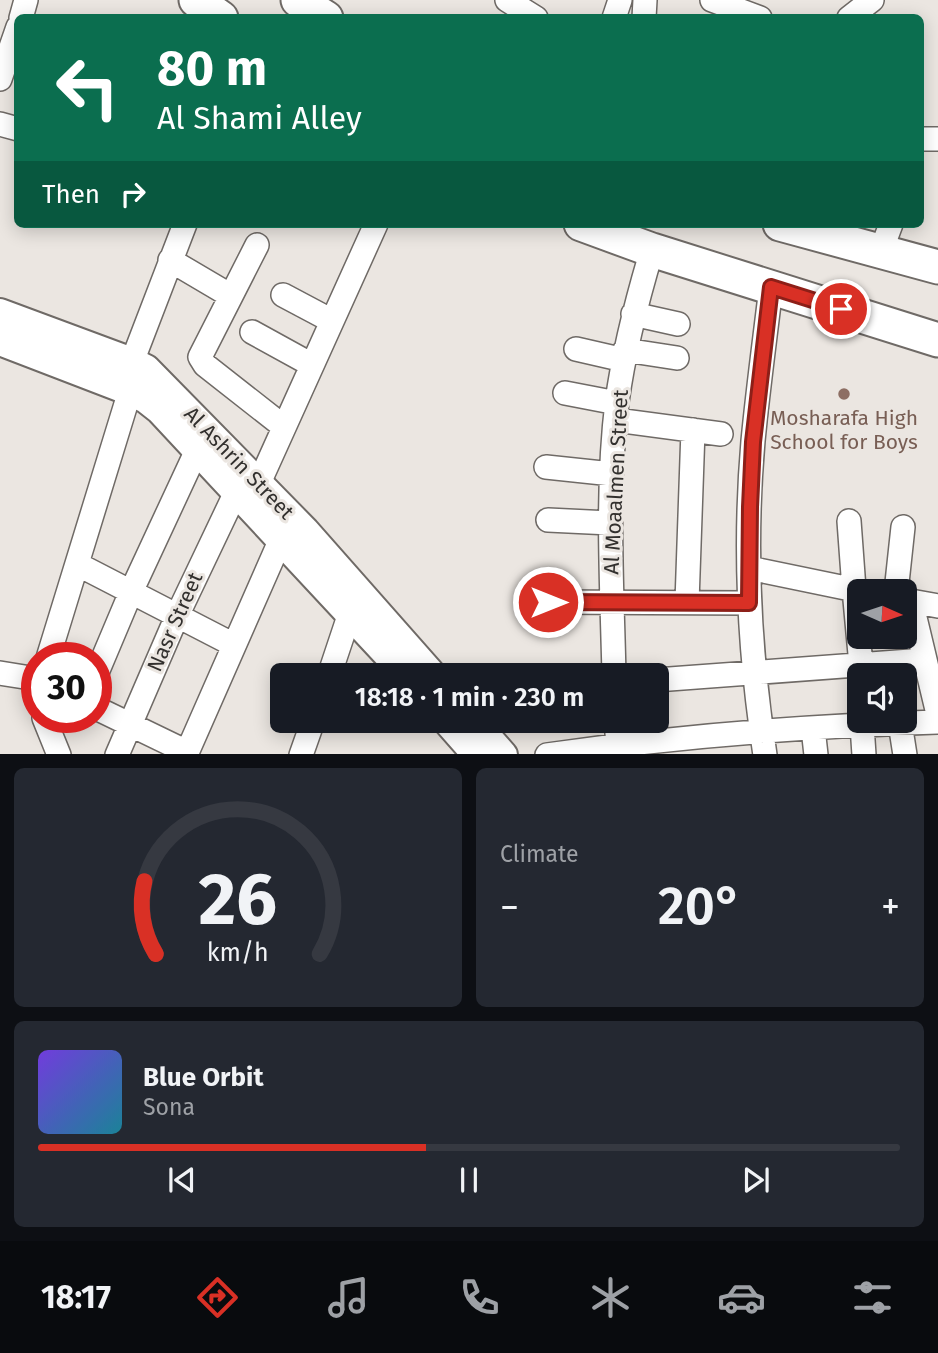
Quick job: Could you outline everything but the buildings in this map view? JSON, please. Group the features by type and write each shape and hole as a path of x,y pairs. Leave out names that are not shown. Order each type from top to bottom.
{"highway":[{"path":"196,0 215,14"},
{"path":"298,0 320,14"},
{"path":"591,228 652,250 937,339"},
{"path":"813,228 886,237 938,267"}],"main road":[{"name":"Al Ashrin Street","path":"0,313 40,342 146,399 160,410 197,450 305,531 422,663"},
{"name":"Al Ashrin Street","path":"0,341 40,342 132,362 146,369 247,487 281,539 395,663"},
{"path":"458,733 477,754"},
{"path":"484,733 503,754"}],"street":[{"path":"507,0 530,14"},
{"path":"712,0 752,14"},
{"path":"854,14 872,0"},
{"path":"0,79 14,39"},
{"path":"132,362 183,228"},
{"name":"Nasr Street","path":"117,754 177,616 247,487 284,427 374,228"},
{"path":"257,245 200,357 202,362 284,427"},
{"name":"Al Moaalmen Street","path":"614,663 610,523 616,411 633,314 652,250"},
{"path":"170,260 231,296"},
{"path":"763,743 749,603 750,507 753,442 771,287"},
{"path":"283,295 332,321"},
{"path":"633,314 678,324"},
{"path":"253,332 312,365"},
{"path":"576,349 677,358"},
{"path":"53,642 130,391"},
{"path":"565,393 616,411 721,434"},
{"path":"687,602 693,430"},
{"path":"110,642 197,450"},
{"path":"546,467 612,474"},
{"path":"548,520 610,523"},
{"path":"849,521 857,579"},
{"path":"903,527 904,579"},
{"path":"112,716 186,753 281,539"},
{"path":"77,564 234,645"},
{"path":"749,569 847,588"},
{"path":"917,600 938,606"},
{"path":"548,602 749,603"},
{"path":"333,663 350,614"},
{"path":"917,638 938,714"},
{"path":"887,663 924,660"},
{"path":"669,679 847,666"},
{"path":"0,673 21,676"},
{"path":"917,723 938,722"},
{"path":"547,754 618,745 656,747 763,743 813,728 847,726"},
{"path":"813,728 816,754"},
{"path":"50,733 59,754"},
{"path":"302,754 309,733"},
{"path":"618,733 618,745"},
{"path":"863,733 864,754"},
{"path":"902,733 905,754"}],"place":[{"name":"Mosharafa High School for Boys","path":"844,394"}],"route":[{"path":"548,602 749,603 753,442 771,287 841,309"}]}
